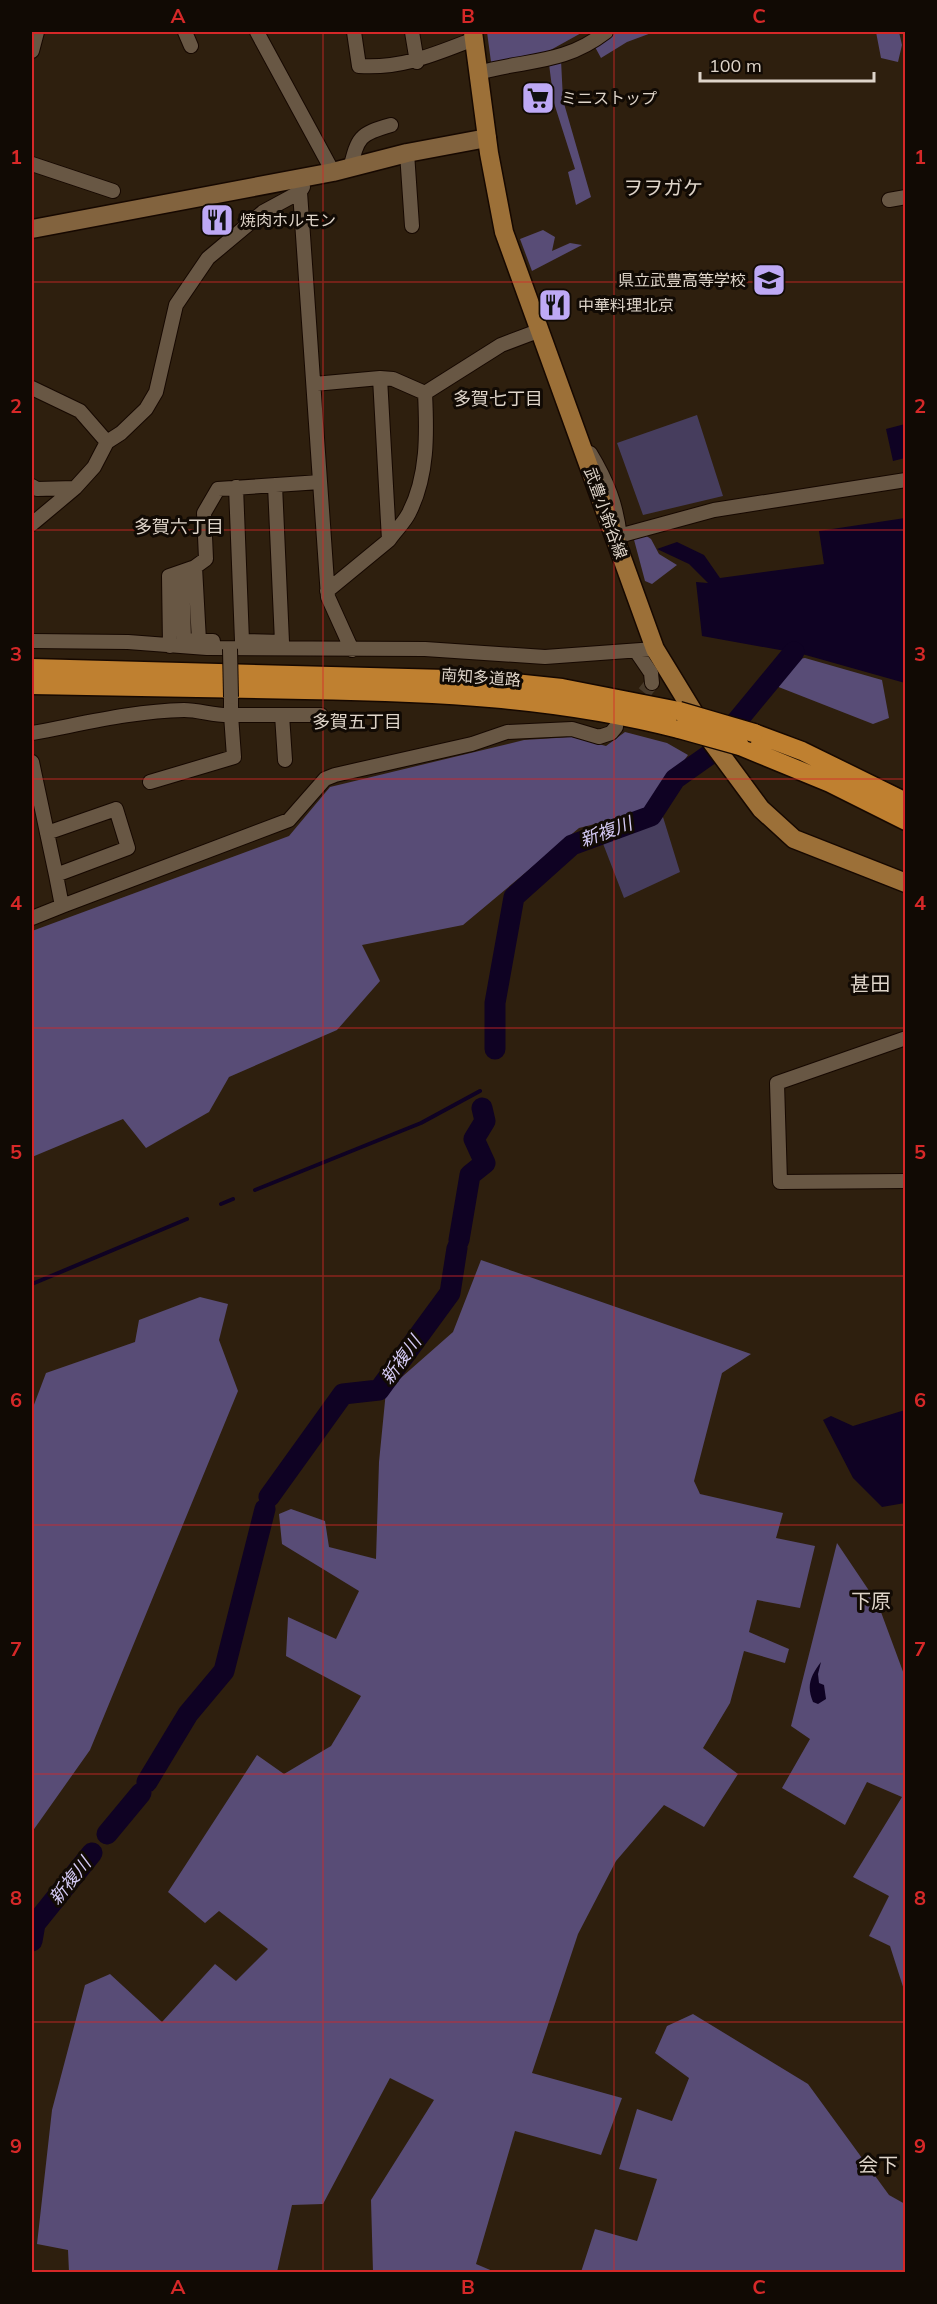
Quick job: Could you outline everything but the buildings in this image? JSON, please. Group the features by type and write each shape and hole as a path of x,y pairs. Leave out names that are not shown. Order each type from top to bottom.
{"highway":[{"name":"南知多道路","path":"32,668 485,680 562,688 679,720 830,783 906,821"},
{"name":"南知多道路","path":"32,686 408,692 486,696 679,720 754,733 812,756 906,802"}],"main road":[{"name":"武豊小鈴谷線","path":"474,35 487,138 504,232 538,331 617,536 621,555 655,649 713,744 760,809 784,833 906,883"}],"street":[{"path":"32,51 37,32"},
{"path":"185,32 191,46"},
{"path":"257,32 342,171"},
{"path":"354,32 359,66 396,66 417,62 474,35"},
{"path":"412,32 417,62"},
{"path":"478,73 554,59 588,45 606,32"},
{"path":"342,171 366,132 391,125"},
{"path":"32,229 304,185 342,171 407,153 487,138"},
{"path":"407,153 412,226"},
{"path":"32,164 112,191"},
{"path":"304,185 327,591 352,650"},
{"path":"32,524 75,488 94,467 107,442 135,422 147,409 156,392 176,305 208,258 263,212 304,185"},
{"path":"889,200 906,197"},
{"path":"425,393 501,345 538,331"},
{"path":"314,384 380,378 393,380 425,393"},
{"path":"380,378 389,540"},
{"path":"32,388 80,411 107,442"},
{"path":"327,591 389,540 409,514 421,478 427,442 425,393"},
{"path":"617,536 714,510 906,480"},
{"path":"170,646 169,576 189,569 206,559 204,513 218,489 321,482"},
{"path":"32,641 170,646 282,642 275,485"},
{"path":"32,486 37,489 75,488"},
{"path":"150,782 234,757 231,697 236,645 237,487"},
{"path":"189,569 198,641 352,650 425,649 545,657 655,649"},
{"path":"636,651 651,673 652,683"},
{"path":"32,733 153,712 188,710 216,716 321,716"},
{"path":"282,715 285,760"},
{"path":"32,918 289,820 325,779 335,775 472,744 507,732 572,729 599,737 611,733 616,727"},
{"path":"32,762 62,906"},
{"path":"47,833 116,809 128,848 56,875"},
{"path":"906,1038 777,1083 780,1182 906,1181"}],"shaded area":[{"path":"487,32 583,32 538,57 491,62"},
{"path":"614,32 654,32 627,42 601,58 595,47"},
{"path":"876,32 899,32 902,45 898,62 881,58"},
{"path":"561,60 563,100 591,197 576,205 568,172 575,169 554,103 549,64"},
{"path":"543,230 555,237 552,251 570,243 582,245 532,271 520,239"},
{"path":"697,415 723,496 643,515 617,443"},
{"path":"905,424 905,458 893,461 886,429"},
{"path":"905,518 905,683 802,654 702,636 696,582 708,583 689,564 657,549 677,542 704,555 720,578 824,564 819,531"},
{"path":"642,533 651,539 659,554 677,565 652,584 645,581 633,536"},
{"path":"805,658 882,680 889,718 873,724 776,686 792,660"},
{"path":"625,732 667,743 688,755 647,811 579,828 463,925 362,945 380,981 337,1030 229,1077 209,1112 146,1148 123,1119 32,1157 32,931 289,836 330,787 524,740 572,737 606,746"},
{"path":"663,817 680,872 624,898 602,841"},
{"path":"481,1260 751,1354 722,1373 694,1481 700,1494 783,1513 776,1538 815,1546 800,1608 757,1600 749,1632 789,1649 785,1663 744,1651 730,1703 703,1748 738,1774 704,1827 664,1805 616,1861 578,1934 532,2073 622,2098 601,2155 515,2131 476,2264 495,2272 373,2272 371,2200 434,2100 390,2078 323,2204 292,2205 277,2272 69,2272 68,2250 37,2244 52,2110 85,1985 110,1974 162,2022 215,1964 236,1981 268,1949 219,1911 205,1923 168,1892 257,1755 284,1774 331,1746 361,1696 286,1656 288,1617 336,1639 359,1591 282,1544 279,1514 291,1509 325,1521 329,1547 376,1559 379,1462 386,1391 453,1332"},
{"path":"200,1297 228,1304 219,1340 238,1391 90,1750 32,1832 32,1410 46,1373 135,1342 139,1320"},
{"path":"905,1410 905,1503 882,1507 853,1478 823,1420 831,1416 853,1426"},
{"path":"837,1543 878,1604 905,1677 905,1993 890,1946 869,1936 889,1896 853,1877 902,1797 867,1782 845,1825 782,1788 810,1739 791,1726"},
{"path":"821,1662 818,1674 819,1683 824,1685 826,1699 818,1704 813,1702 810,1686 812,1676"},
{"path":"693,2014 808,2084 889,2195 905,2204 905,2272 581,2272 595,2229 637,2241 657,2179 619,2169 637,2109 672,2121 689,2078 655,2053 667,2026"}],"waterway":[{"name":"新複川","path":"495,1049 495,1003 514,897 572,845 651,816 675,779 709,755 794,652"},
{"path":"255,1190 421,1123 480,1091"},
{"name":"新複川","path":"459,1240 470,1175 485,1163 474,1139 485,1121 482,1108"},
{"path":"221,1204 233,1199"},
{"path":"32,1284 187,1219"},
{"name":"新複川","path":"269,1497 343,1394 379,1390 450,1293 457,1248"},
{"name":"新複川","path":"147,1782 188,1714 224,1671 265,1509"},
{"name":"新複川","path":"107,1834 141,1793"},
{"name":"新複川","path":"32,1941 35,1924 92,1853"}],"tunnel":[{"path":"631,709 652,683"}],"place":[{"name":"ミニストップ","path":"538,98"},
{"name":"焼肉ホルモン","path":"217,220"},
{"name":"県立武豊高等学校","path":"769,280"},
{"name":"中華料理北京","path":"555,305"}],"district":[{"name":"ヲヲガケ","path":"663,188"},
{"name":"多賀七丁目","path":"498,399"},
{"name":"多賀六丁目","path":"179,527"},
{"name":"多賀五丁目","path":"357,722"},
{"name":"甚田","path":"870,984"},
{"name":"下原","path":"871,1601"},
{"name":"会下","path":"878,2165"}]}
